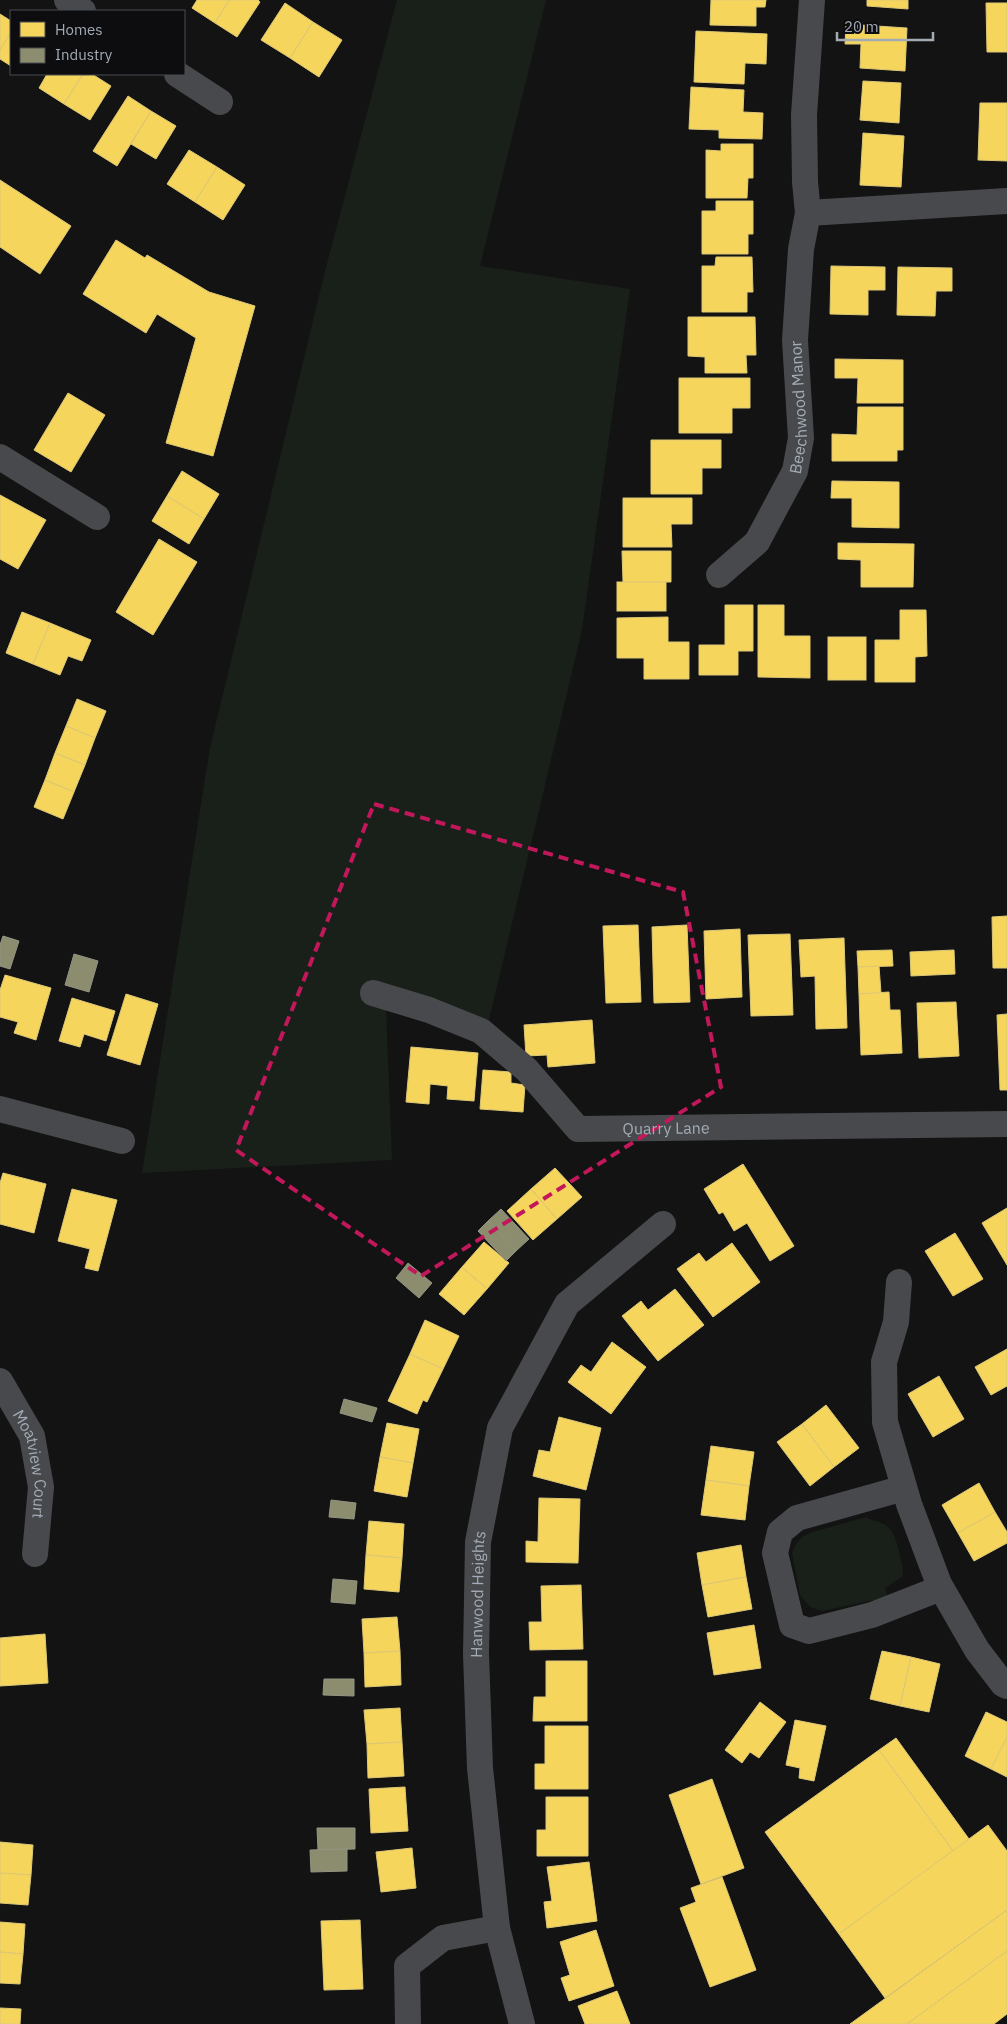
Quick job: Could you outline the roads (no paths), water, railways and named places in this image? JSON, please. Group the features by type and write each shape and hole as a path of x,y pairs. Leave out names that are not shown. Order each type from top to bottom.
{"street":[{"path":"67,0 82,10"},
{"name":"Beechwood Manor","path":"719,575 757,542 795,471 801,438 795,340 801,250 808,213 805,182 804,115 812,0"},
{"path":"179,75 220,102"},
{"path":"808,213 1007,201"},
{"path":"0,458 97,517"},
{"name":"Quarry Lane","path":"372,993 423,1007 481,1031 527,1070 578,1128 1007,1124"},
{"path":"0,1109 122,1141"},
{"name":"Hanwood Heights","path":"522,2024 497,1928 480,1768 476,1654 478,1542 500,1428 567,1304 663,1224"},
{"path":"899,1282 896,1322 884,1362 885,1422 904,1488 941,1588 977,1650 1007,1686"},
{"name":"Moatview Court","path":"0,1381 32,1436 41,1487 35,1554"},
{"path":"904,1488 797,1518 780,1532 775,1553 792,1625 809,1631 872,1615 941,1588"},
{"path":"408,2024 407,1966 443,1938 497,1928"}]}
